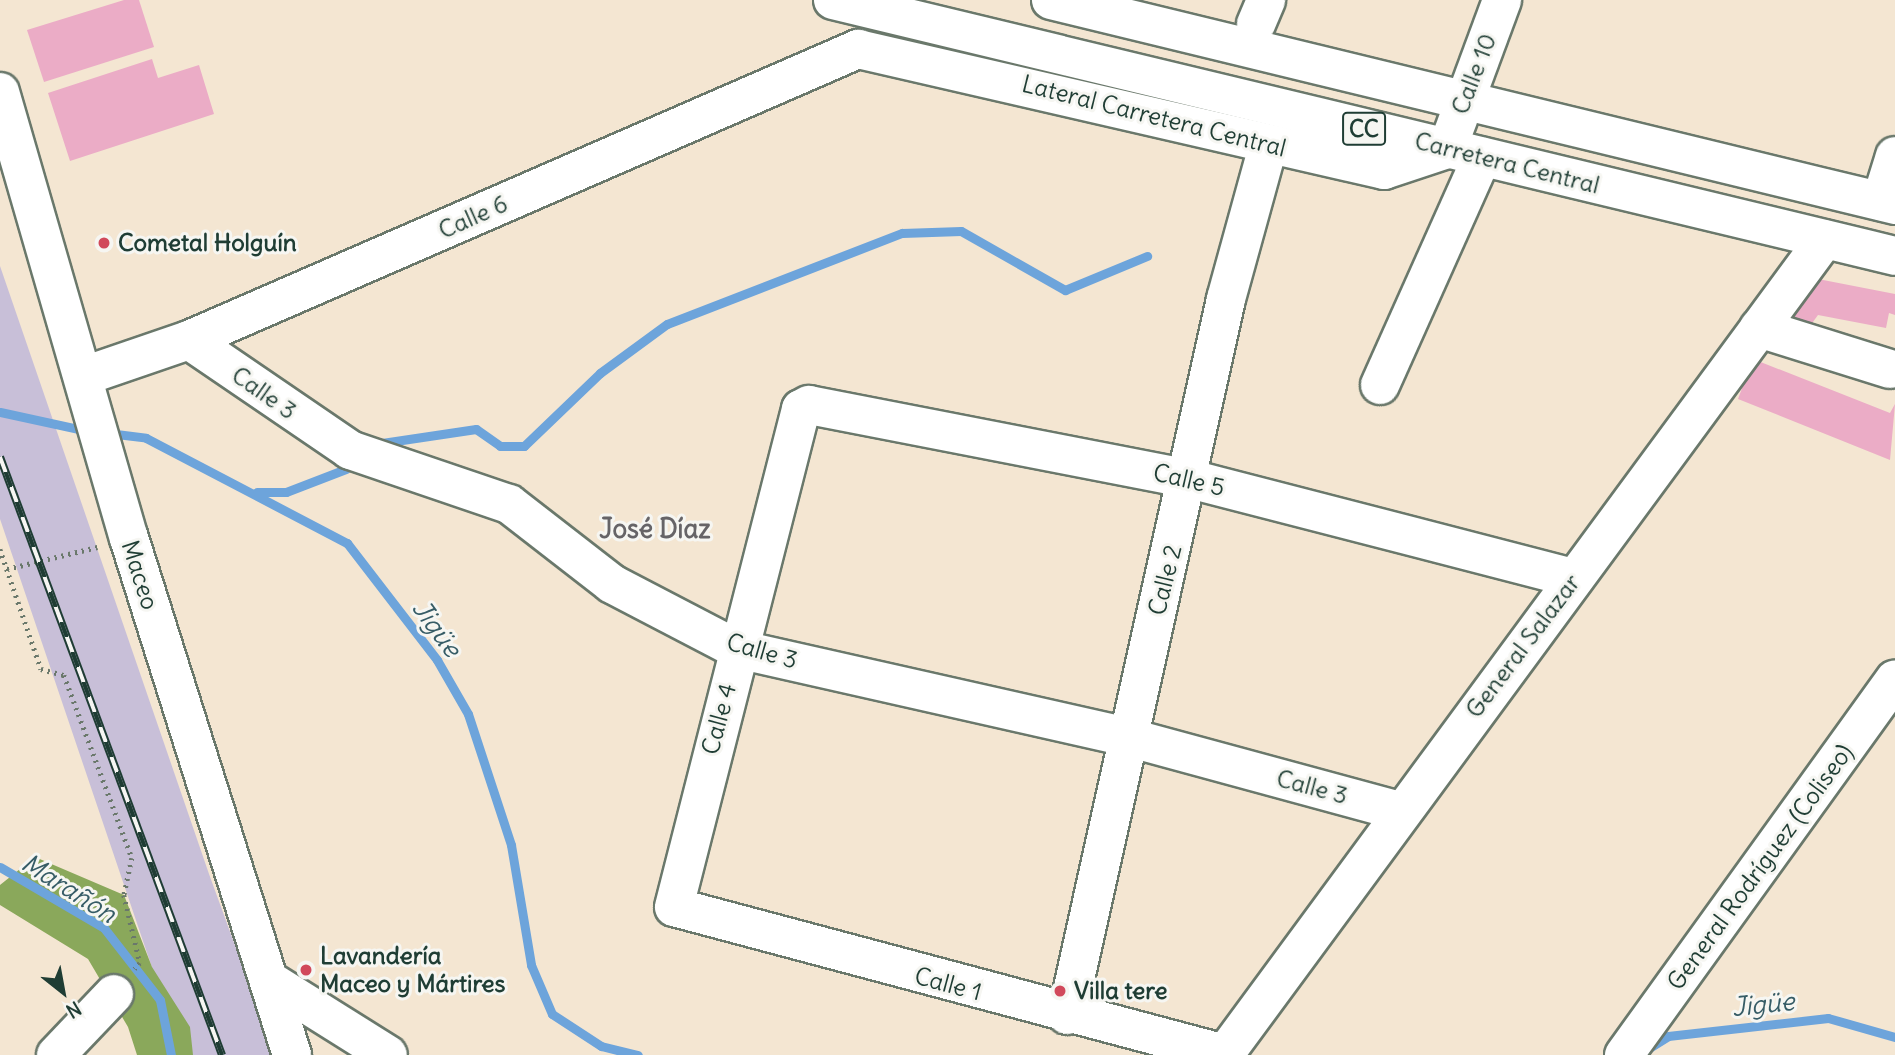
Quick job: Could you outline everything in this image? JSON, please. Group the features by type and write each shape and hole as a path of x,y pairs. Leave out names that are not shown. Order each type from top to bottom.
{"street":[{"name":"Carretera Central","path":"833,0 1895,256"},
{"name":"Carretera Central","path":"1051,0 1888,203"},
{"name":"Calle 10","path":"1380,385 1464,153 1462,101 1502,0"},
{"name":"Lateral Carretera Central","path":"858,49 1268,146 1384,170 1464,153"},
{"name":"Calle 6","path":"84,376 189,340 858,49"},
{"name":"Maceo","path":"0,92 84,376 91,412 112,484 292,1055"},
{"name":"Calle 2","path":"1067,1015 1127,737 1190,479 1226,299 1268,146"},
{"path":"1888,203 1895,156"},
{"name":"General Salazar","path":"1224,1055 1400,811 1825,239"},
{"path":"1759,328 1890,369"},
{"name":"Calle 3","path":"189,340 350,450 509,504 612,584 737,649 1127,737 1400,811"},
{"name":"Calle 5","path":"801,409 809,405 1190,479 1574,578"},
{"name":"Calle 4","path":"674,907 737,649 801,409"},
{"name":"General Rodríguez (Coliseo)","path":"1624,1055 1895,679"},
{"name":"Calle 1","path":"674,907 1067,1015 1224,1055"},
{"path":"270,981 388,1055"},
{"path":"56,1055 114,994"}],"path":[{"path":"7,569 129,538"},
{"path":"0,549 41,669 64,675 132,858 124,895 140,963 114,994"}],"shaded area":[{"path":"0,266 209,874 275,1055 172,1055 164,1003 0,519"}],"green space":[{"path":"35,857 124,895 152,967 190,1027 193,1055 137,1055 128,1027 88,959 0,905 0,885"}],"building":[{"path":"124,0 139,0 154,47 44,82 27,30"},
{"path":"152,59 158,78 199,65 214,114 70,161 48,93"},
{"path":"1818,279 1895,294 1895,315 1889,313 1886,328 1818,315 1807,330 1791,319"},
{"path":"1753,359 1890,413 1895,404 1890,460 1738,399"}],"waterway":[{"path":"382,443 476,429 500,446 524,446 600,373 667,324 902,233 961,231 1065,290 1147,256"},
{"name":"Jigüe","path":"0,412 87,431"},
{"name":"Jigüe","path":"108,433 146,438 347,543 437,660 468,714 511,845 531,965 552,1014 601,1046 638,1055"},
{"path":"257,492 286,492 346,469"},
{"name":"Marañón","path":"0,867 104,928 160,1000 171,1055"},
{"name":"Jigüe","path":"1646,1050 1668,1036 1828,1018 1895,1037"}],"railway":[{"path":"0,457 222,1055"}],"place":[{"name":"Cometal Holguín","path":"104,243"},
{"name":"Lavandería Maceo y Mártires","path":"306,970"},
{"name":"Villa tere","path":"1060,991"}],"district":[{"name":"José Díaz","path":"655,529"}]}
